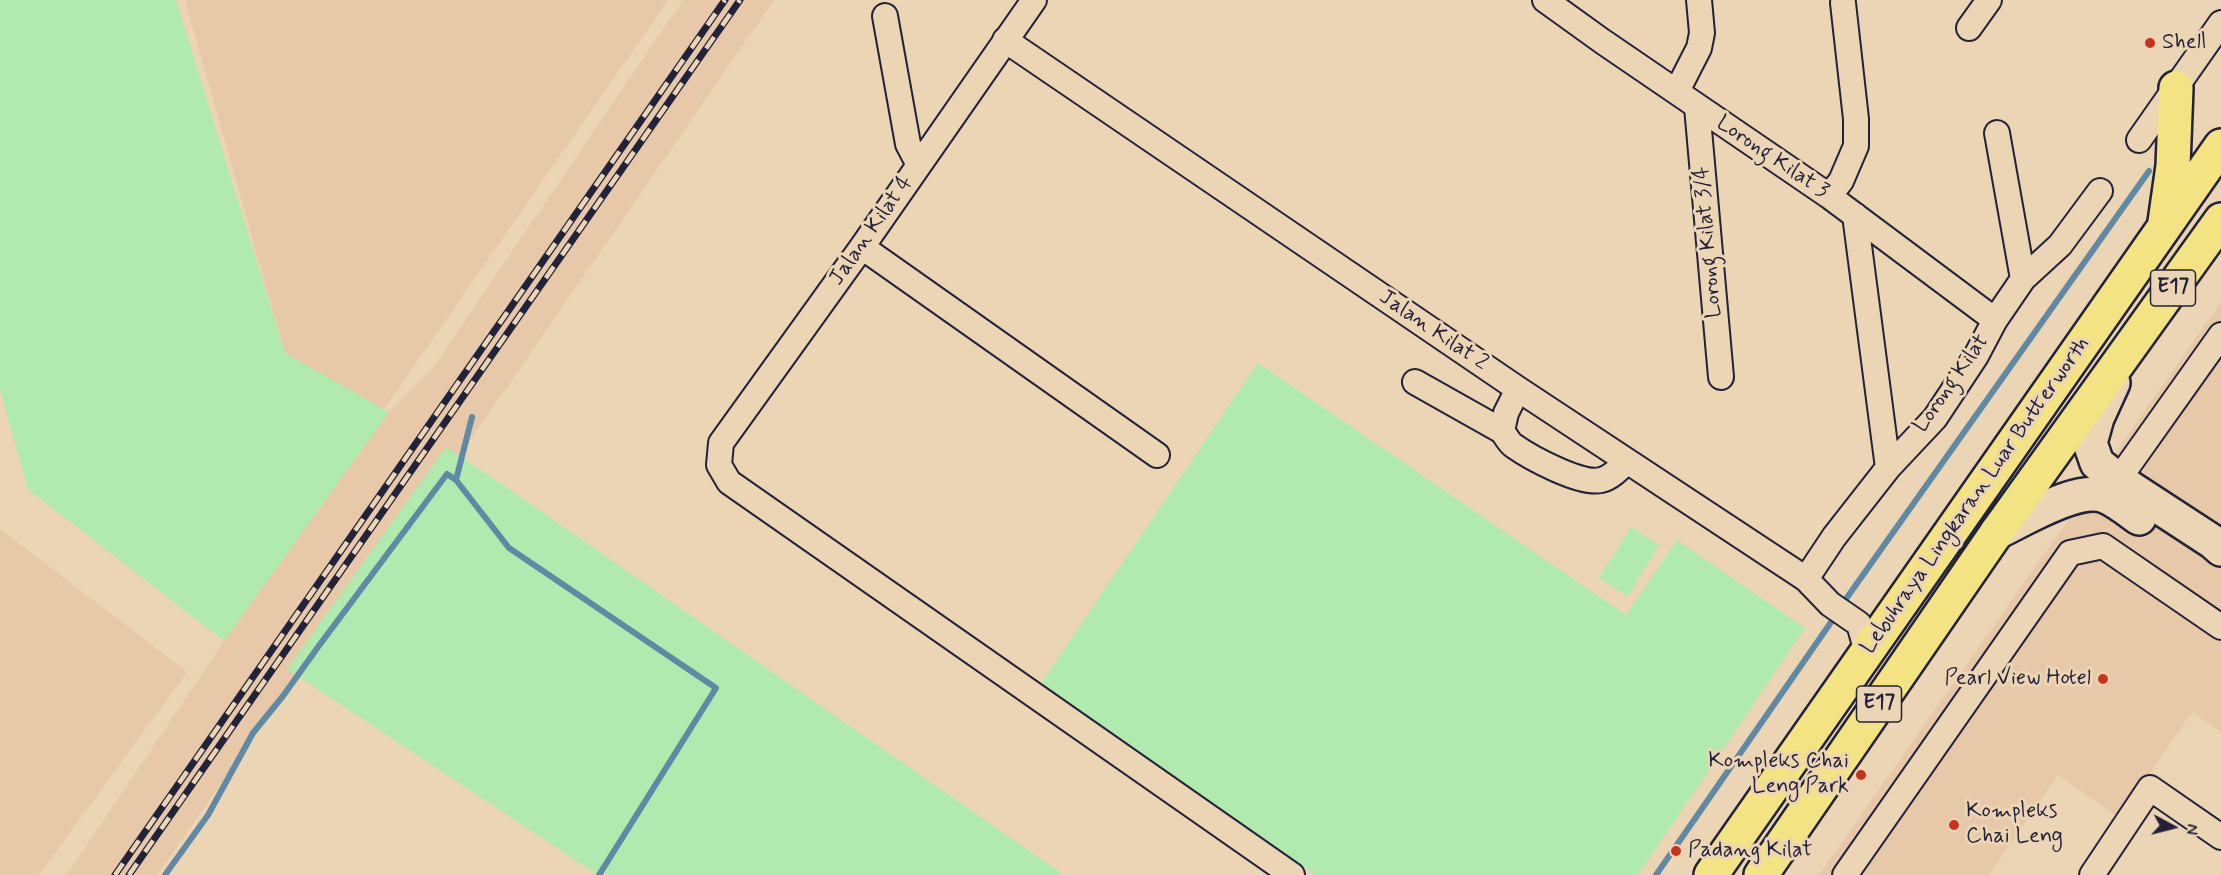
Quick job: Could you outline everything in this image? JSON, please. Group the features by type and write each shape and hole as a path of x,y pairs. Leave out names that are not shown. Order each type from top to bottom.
{"highway":[{"path":"2164,227 2173,166 2176,88"},
{"name":"Lebuhraya Lingkaran Luar Butterworth","path":"1711,875 1859,623 2001,458 2221,146"},
{"name":"Lebuhraya Lingkaran Luar Butterworth","path":"1761,875 1997,532 2221,220"}],"street":[{"name":"Jalan Kilat 4","path":"1034,0 862,247 721,443 718,465 729,482 1292,875"},
{"name":"Lorong Kilat 3","path":"1545,0 1829,196 1995,320"},
{"path":"1677,92 1699,48 1702,33 1699,0"},
{"path":"1969,28 1989,0"},
{"path":"1829,196 1841,181 1856,146 1856,119 1843,3"},
{"path":"885,16 908,144 919,165"},
{"path":"2139,140 2221,23"},
{"name":"Jalan Kilat 2","path":"1005,40 1518,388 1806,579 1859,623"},
{"name":"Lorong Kilat 3/4","path":"1697,107 1721,377"},
{"path":"1997,133 2023,279"},
{"name":"Lorong Kilat","path":"1806,579 1834,537 1888,468 1935,418 2023,279 2060,244 2100,191"},
{"path":"1855,215 1888,468"},
{"path":"862,247 1157,455"},
{"path":"2118,480 2221,335"},
{"path":"2125,356 2097,418 2090,443 2097,463 2118,480 2221,549"},
{"path":"1415,382 1502,431 1512,445 1576,479 1602,480 1614,474 1627,461"},
{"path":"1502,431 1506,413 1518,388"},
{"path":"1997,532 2072,496 2088,493 2106,496 2221,574"},
{"path":"1845,875 2070,554 2103,546 2221,627"},
{"path":"2092,875 2150,788 2221,837"}],"shaded area":[{"path":"185,0 668,0 382,412 285,353"},
{"path":"683,0 774,0 447,474 293,681 157,875 67,875 224,641 389,412 433,368"},
{"path":"2221,302 2221,732 2192,712 2119,818 2058,775 1989,875 1819,875"},
{"path":"0,529 187,672 39,875 0,875"}],"green space":[{"path":"0,0 176,0 285,353 389,412 224,641 28,489 0,390"},
{"path":"1258,363 1626,615 1677,540 1805,628 1638,875 1316,875 1040,685"},
{"path":"446,447 1064,875 598,875 287,669"},
{"path":"1631,527 1659,545 1628,596 1599,578"}],"waterway":[{"path":"1841,606 2149,171"},
{"path":"472,417 456,480 509,548 716,688 599,875"},
{"path":"165,875 208,815 253,733 283,696 447,474 456,480"},
{"path":"1656,875 1836,615"}],"railway":[{"path":"115,875 725,0"},
{"path":"129,875 740,0"}],"place":[{"name":"Shell","path":"2150,43"},
{"name":"Pearl View Hotel","path":"2103,679"},
{"name":"Kompleks Chai Leng Park","path":"1861,775"},
{"name":"Kompleks Chai Leng","path":"1954,825"},
{"name":"Padang Kilat","path":"1676,851"}]}
